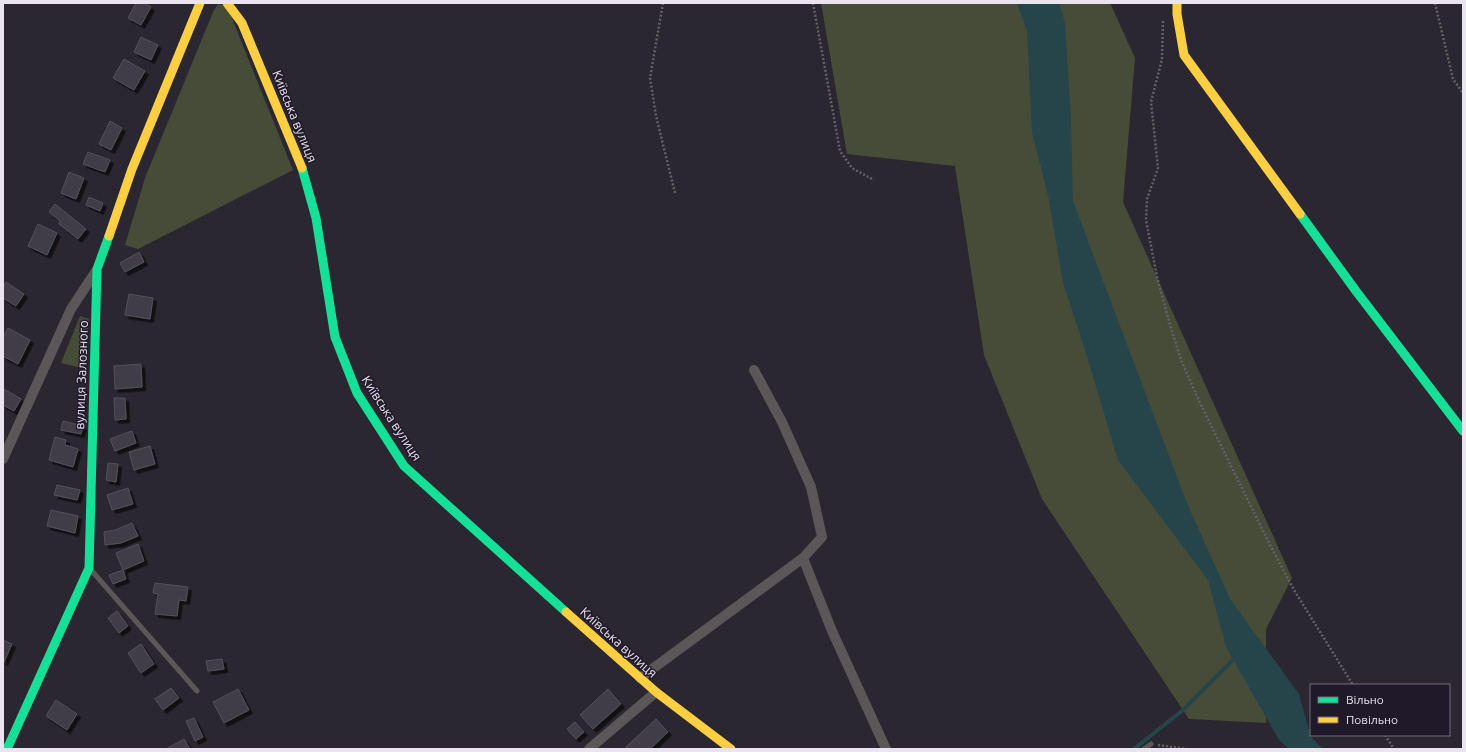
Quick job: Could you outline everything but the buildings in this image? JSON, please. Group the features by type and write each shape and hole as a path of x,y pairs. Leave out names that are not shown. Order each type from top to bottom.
{"street":[{"name":"вулиця Залозного","path":"7,749 89,568 97,269 132,169 200,3"},
{"name":"Київська вулиця","path":"227,3 242,23 303,171 316,218 335,337 357,393 404,466 656,692 731,749"},
{"path":"1177,3 1177,14 1184,55 1356,291 1463,431"},
{"path":"3,459 71,309 97,269"},
{"path":"640,678 803,558 822,537 811,487 782,422 754,370"},
{"path":"803,558 832,631 886,749"},
{"path":"589,749 656,692"}],"lane":[{"path":"89,568 197,691"},
{"path":"1144,749 1151,744"}],"path":[{"path":"663,3 650,78 656,116 674,194"},
{"path":"813,3 840,151 852,168 874,180"},
{"path":"1435,3 1453,79 1463,93"},
{"path":"1163,16 1162,59 1151,102 1158,168 1147,199 1146,220 1157,278 1170,325 1181,360 1200,403 1270,545 1294,590 1352,684"},
{"path":"1386,736 1394,749"},
{"path":"1151,744 1187,749"}],"green space":[{"path":"821,3 1110,3 1135,58 1123,202 1292,578 1266,629 1266,723 1189,719 1042,499 984,355 955,166 847,154"},
{"path":"218,4 227,6 293,170 138,249 125,245 145,178 213,12"},
{"path":"80,316 89,319 85,369 61,363"}],"water":[{"path":"1017,3 1059,3 1065,22 1071,119 1073,201 1186,501 1230,599 1299,694 1310,736 1323,749 1289,749 1279,740 1226,647 1208,580 1118,460 1063,283 1048,195 1032,133 1027,31"}],"waterway":[{"path":"1134,749 1183,710 1233,660"}],"traffic: fast":[{"path":"302,168 316,218 335,337 357,393 404,466 566,612"},
{"path":"1300,214 1356,291 1463,431"},
{"path":"7,749 89,568 97,269 109,236"}],"traffic: slow":[{"path":"109,236 132,169 200,3"},
{"path":"227,3 242,23 302,168"},
{"path":"1177,3 1177,14 1184,55 1300,214"},
{"path":"566,612 656,692 731,749"}]}
